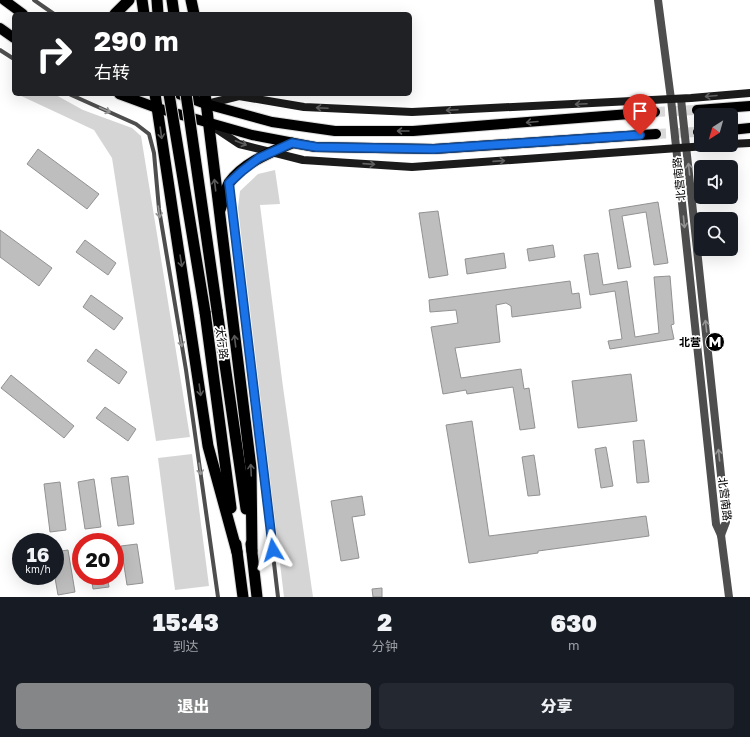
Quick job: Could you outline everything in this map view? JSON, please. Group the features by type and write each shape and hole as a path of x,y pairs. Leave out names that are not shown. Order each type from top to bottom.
{"highway":[{"path":"117,12 129,0"},
{"path":"142,0 144,12"},
{"path":"156,0 158,12"},
{"path":"172,0 174,12"},
{"path":"191,0 194,12"},
{"path":"155,96 208,446 237,552"},
{"name":"太行路","path":"170,96 205,312 243,597"},
{"name":"太行路","path":"186,96 252,551 256,597"},
{"path":"206,99 251,468 252,551"},
{"path":"219,212 229,183 242,171 272,152 292,143"}],"main road":[{"path":"4,0 19,12"},
{"path":"0,28 12,37"},
{"path":"206,99 239,96 304,107 412,112 681,99 750,93"},
{"path":"124,96 157,108 252,135 316,147 434,149 656,134"},
{"path":"190,96 206,99 272,122 335,130 414,131 655,112"},
{"path":"724,108 750,106"},
{"path":"208,123 239,144 303,160 412,167 694,147"},
{"path":"738,129 750,128"},
{"path":"738,144 750,143"}],"street":[{"name":"北营南路","path":"658,0 671,99 716,524 721,535"},
{"name":"北营南路","path":"681,99 726,522 721,535"},
{"path":"721,535 729,597"}],"lane":[{"path":"34,0 51,12"},
{"path":"0,50 12,58"},
{"path":"73,96 136,124 149,134 154,153 159,209 186,370 218,597"},
{"path":"229,183 278,597"}],"shaded area":[{"path":"21,96 58,96 83,110 132,128 141,136 190,437 156,441 112,158 94,130"},
{"path":"275,170 280,204 260,205 283,387 313,597 284,597 238,208 240,191 258,174"},
{"path":"192,454 209,586 175,590 158,458"}],"building":[{"path":"38,149 99,194 87,209 27,164"},
{"path":"658,202 668,263 654,265 646,212 622,216 631,267 618,269 609,210"},
{"path":"438,211 448,275 429,278 419,213"},
{"path":"0,230 52,268 39,286 0,257"},
{"path":"85,240 116,263 108,275 76,252"},
{"path":"553,245 555,257 529,261 527,249"},
{"path":"504,253 506,268 467,274 465,259"},
{"path":"598,253 603,285 627,281 635,337 659,333 654,277 670,276 674,324 671,325 674,339 610,349 608,341 622,339 615,291 590,295 584,255"},
{"path":"570,281 572,294 579,293 581,308 512,317 511,306 506,303 496,305 500,342 455,348 461,378 521,369 524,389 529,388 535,428 520,430 513,387 467,394 466,390 443,394 431,327 458,323 456,310 430,312 429,300"},
{"path":"91,295 123,318 114,330 83,307"},
{"path":"96,349 127,372 119,384 87,361"},
{"path":"631,374 637,421 578,428 572,381"},
{"path":"11,375 74,426 64,438 1,388"},
{"path":"105,407 136,429 128,441 96,418"},
{"path":"472,421 489,536 646,516 649,536 538,551 538,553 469,563 446,425"},
{"path":"644,440 649,482 637,483 633,441"},
{"path":"606,447 613,486 601,488 595,449"},
{"path":"534,455 540,495 528,496 522,457"},
{"path":"128,476 134,524 118,526 111,478"},
{"path":"94,479 101,527 85,529 78,482"},
{"path":"60,482 66,530 50,532 44,484"},
{"path":"362,496 365,515 352,517 359,558 341,561 331,501"},
{"path":"137,544 143,583 127,585 124,566 124,546"},
{"path":"68,550 72,574 72,585 74,585 75,592 58,595 56,585 64,585 64,551"},
{"path":"92,585 109,585 109,587 93,589"},
{"path":"382,588 382,597 373,597 372,589"}],"tunnel":[{"path":"655,112 694,110"},
{"path":"656,134 694,132"}],"place":[{"name":"北营","path":"715,342"}],"route":[{"path":"273,550 229,183 259,158 292,143 316,147 434,149 640,135"}]}
